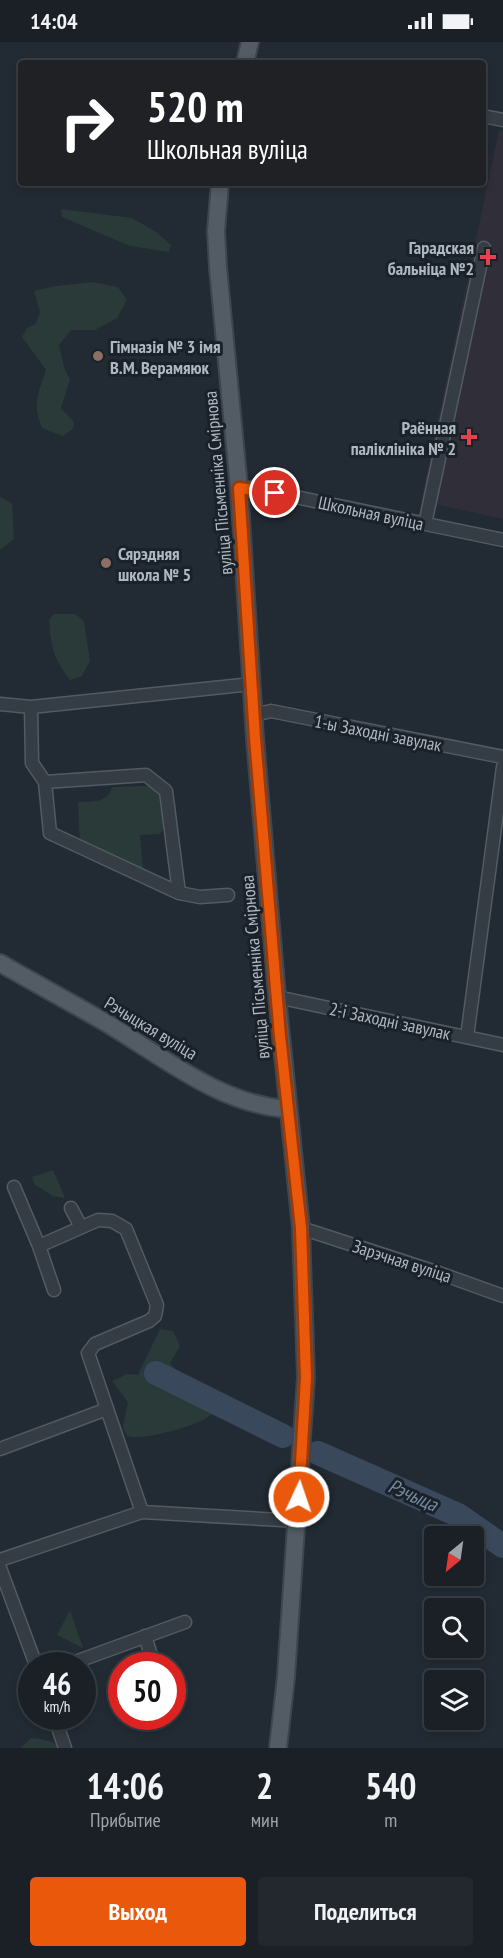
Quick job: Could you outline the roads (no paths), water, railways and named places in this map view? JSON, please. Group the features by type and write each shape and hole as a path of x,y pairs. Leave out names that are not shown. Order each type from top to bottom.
{"main road":[{"path":"246,60 250,42"},
{"name":"вуліца Пісьменніка Смірнова","path":"220,186 216,231 239,488 254,715 277,997 301,1228 306,1377 298,1521 278,1748"},
{"name":"Рэчыцкая вуліца","path":"0,963 108,1024 219,1091 258,1105 288,1109"}],"street":[{"path":"486,117 503,120"},
{"path":"425,524 484,248"},
{"name":"Школьная вуліца","path":"239,488 252,488 503,540"},
{"path":"0,704 31,707 252,684"},
{"path":"31,707 32,763 45,782 50,833 179,893 200,897 228,895"},
{"name":"1-ы Заходні завулак","path":"254,715 271,711 503,758"},
{"path":"467,1037 503,766"},
{"path":"45,782 146,775 166,791 179,893"},
{"name":"2-і Заходні завулак","path":"277,997 503,1045"},
{"path":"14,1186 54,1290"},
{"path":"71,1208 81,1227"},
{"path":"39,1246 98,1220 112,1221 126,1229 157,1305 155,1316 149,1321 94,1344 88,1353 142,1512"},
{"name":"Зарэчная вуліца","path":"301,1228 503,1296"},
{"path":"0,1449 107,1409"},
{"path":"0,1560 142,1512 298,1521"},
{"path":"0,1568 31,1652"},
{"path":"96,1654 185,1622"},
{"path":"145,1636 150,1652"},
{"path":"59,1730 65,1748"}],"waterway":[{"name":"Рэчыца","path":"156,1373 283,1436"},
{"name":"Рэчыца","path":"318,1453 458,1515 503,1546"}],"place":[{"name":"Гарадская бальніца №2","path":"488,257"},
{"name":"Гімназія № 3 імя В.М. Верамяюк","path":"98,356"},
{"name":"Раённая паліклініка № 2","path":"469,437"},
{"name":"Сярэдняя школа № 5","path":"106,563"}]}
